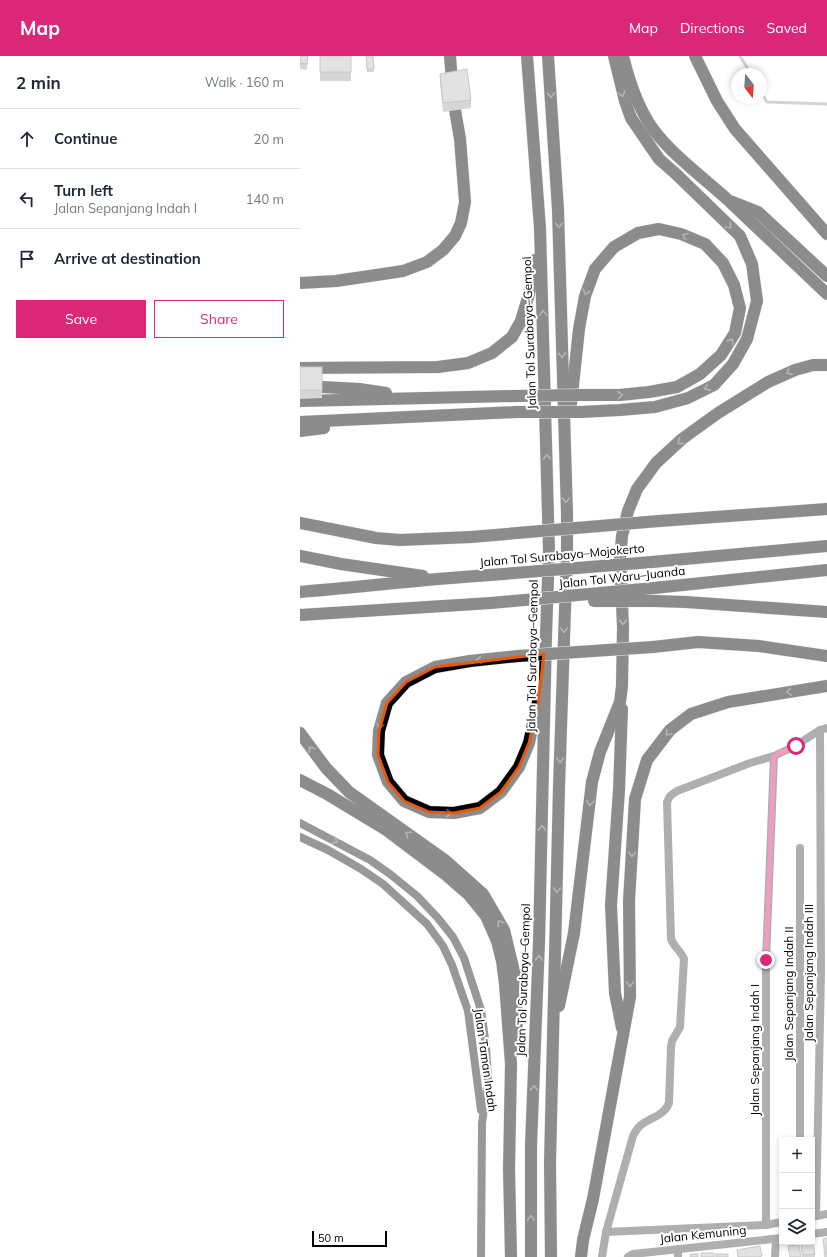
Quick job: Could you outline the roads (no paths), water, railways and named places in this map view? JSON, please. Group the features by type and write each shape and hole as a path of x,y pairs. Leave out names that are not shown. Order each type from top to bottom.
{"highway":[{"path":"450,56 452,81"},
{"name":"Jalan Tol Surabaya–Gempol","path":"527,56 540,237 549,552 539,942 531,1145 531,1257"},
{"path":"548,56 558,210 567,551 559,779 550,1162 550,1257"},
{"path":"300,422 517,412 580,412 655,407 688,398 714,385 733,364 747,339 757,301 752,264 740,236 659,159 631,118 625,102 614,56"},
{"path":"623,56 628,78 639,104 652,128 666,145 728,200 827,294"},
{"path":"695,56 717,101 735,129 827,234"},
{"path":"300,284 336,281 403,271 427,262 443,250 456,236 462,223 465,202 460,139 455,110"},
{"path":"728,200 758,212 827,276"},
{"path":"300,401 515,396 581,395 620,395 677,387 700,374 721,355 735,333 740,308 734,285 723,263 705,244 681,234 658,229 638,233 614,247 595,269 585,296 579,329 565,461"},
{"path":"300,368 438,367 468,363 492,353 512,337 521,321 529,294 540,237"},
{"path":"624,1035 615,993 611,905 619,790 622,686 623,627 620,549 628,511 638,489 656,463 682,439 768,382 796,370 813,365 827,365"},
{"path":"322,387 359,389 417,398"},
{"path":"300,431 394,418"},
{"path":"300,523 376,538 400,540 827,509"},
{"name":"Jalan Tol Surabaya–Mojokerto","path":"300,592 438,578 652,562 827,546"},
{"path":"300,556 341,564 378,568 438,578"},
{"name":"Jalan Tol Waru–Juanda","path":"300,615 491,604 827,570"},
{"path":"523,601 686,602 827,612"},
{"path":"546,636 538,703 529,743 519,767 501,792 480,808 454,813 429,812 404,801 388,782 378,755 379,730 387,703 406,682 435,667 470,661 518,656 653,647 698,642 759,646 827,656"},
{"path":"554,1022 560,1006 574,934 592,782 600,752 620,702 622,686"},
{"path":"581,1257 630,997 629,901 635,799 647,760 670,730 691,714 728,702 827,686"},
{"path":"300,733 326,768 349,792 446,861 483,894 504,930 516,980 518,1068 517,1123 509,1140"},
{"path":"300,780 327,794 385,829 469,894 486,916 497,941 502,960 505,984 511,1064 509,1169 512,1257"}],"street":[{"path":"602,1257 606,1232 633,1136 640,1125 662,1113 667,1108 669,1103 671,1047 672,1041 680,1027 684,959 671,940 667,802 670,796 677,791 750,763 774,756 796,746 824,729"},
{"name":"Jalan Sepanjang Indah III","path":"814,1209 821,972 824,729"},
{"name":"Jalan Sepanjang Indah I","path":"766,1225 766,960 774,756"},
{"name":"Jalan Taman Indah","path":"300,823 370,860 390,874 416,896 437,917 453,937 464,958 481,1010 486,1046 488,1081 482,1123"},
{"name":"Jalan Taman Indah","path":"300,837 328,850 383,884 427,924 443,946 452,965 468,1011 482,1123 481,1257"},
{"name":"Jalan Sepanjang Indah II","path":"800,848 800,1137"},
{"path":"815,1216 827,1214"},
{"path":"606,1232 766,1225 779,1223"},
{"path":"815,1234 827,1232"},
{"path":"775,1257 779,1238"},
{"name":"Jalan Kemuning","path":"628,1257 633,1254 678,1253 779,1238"}],"waterway":[{"path":"740,56 747,68"},
{"path":"767,102 827,104"}]}
